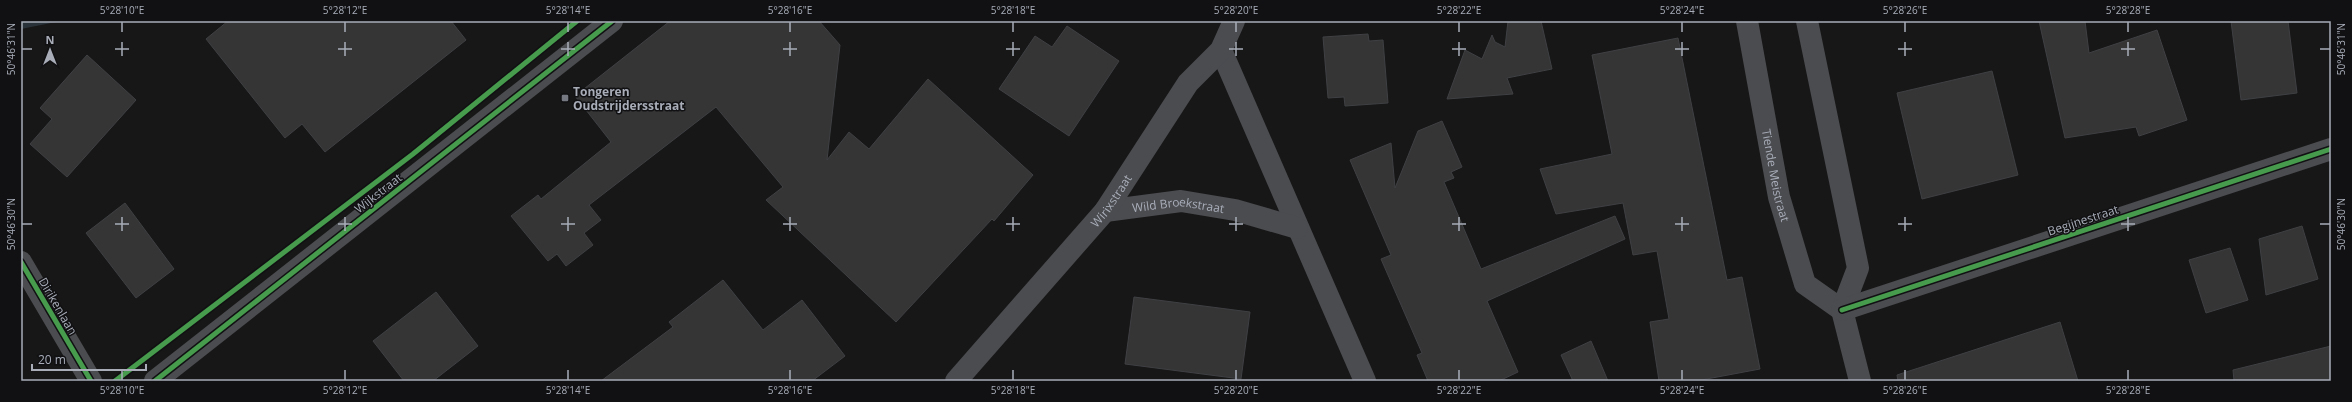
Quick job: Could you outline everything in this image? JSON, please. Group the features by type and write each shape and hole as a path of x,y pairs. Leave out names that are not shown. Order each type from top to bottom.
{"street":[{"name":"Wijkstraat","path":"155,381 612,21"},
{"name":"Wirixstraat","path":"946,381 962,374 1104,211 1188,83 1221,50 1234,21"},
{"name":"Tiende Meistraat","path":"1747,21 1779,197 1805,284 1842,310"},
{"path":"1807,21 1858,268 1842,310 1860,381"},
{"path":"1221,50 1297,228 1365,381"},
{"name":"Begijnestraat","path":"1842,310 2331,149"},
{"name":"Wild Broekstraat","path":"1104,211 1181,201 1235,210 1297,228"},
{"name":"Dirikenlaan","path":"21,262 91,381"}],"shaded area":[{"path":"21,21 61,21 21,29"}],"building":[{"path":"228,21 451,21 466,40 325,152 302,124 285,138 206,39"},
{"path":"670,21 819,21 840,45 827,160 849,132 869,149 928,79 1033,175 994,221 992,219 896,322 766,200 783,187 716,107 589,205 601,220 584,233 593,245 566,266 557,254 548,261 511,216 538,195 541,199 611,142 575,96"},
{"path":"1508,21 1541,21 1552,69 1507,78 1513,94 1447,99 1465,50 1482,59 1492,35 1495,42 1505,47"},
{"path":"2039,21 2085,21 2089,53 2157,30 2187,120 2139,136 2136,127 2065,138"},
{"path":"2231,21 2288,21 2297,93 2241,100"},
{"path":"1067,26 1119,61 1069,136 999,89 1035,36 1052,47"},
{"path":"1368,34 1369,41 1383,40 1388,103 1345,106 1344,97 1328,98 1323,37"},
{"path":"1678,38 1727,280 1742,277 1760,369 1696,381 1659,381 1650,322 1669,319 1657,251 1633,255 1623,203 1556,214 1540,169 1612,154 1592,55"},
{"path":"87,55 136,100 67,177 30,144 52,119 40,108"},
{"path":"1992,71 2018,175 1922,199 1897,93"},
{"path":"1442,121 1462,167 1451,172 1454,178 1444,182 1481,269 1615,216 1625,239 1487,301 1518,372 1499,381 1428,381 1417,355 1422,353 1381,259 1391,255 1350,160 1391,143 1395,188 1418,131"},
{"path":"125,203 174,269 136,298 86,233"},
{"path":"2302,226 2318,279 2266,295 2259,239"},
{"path":"2230,248 2248,300 2206,313 2189,260"},
{"path":"723,280 763,330 802,300 845,356 812,381 601,381 673,327 669,322"},
{"path":"436,292 478,346 433,381 404,381 373,341"},
{"path":"1134,297 1250,312 1241,379 1125,364"},
{"path":"2060,322 2078,381 1898,381 1897,375"},
{"path":"1591,341 1608,381 1573,381 1561,355"},
{"path":"2331,346 2331,381 2234,381 2233,370"}],"cycle path":[{"path":"115,381 413,154 577,21"},
{"path":"155,381 612,21"},
{"path":"1842,310 2331,149"},
{"path":"21,262 91,381"}],"place":[{"name":"Tongeren Oudstrijdersstraat","path":"565,98"}]}
